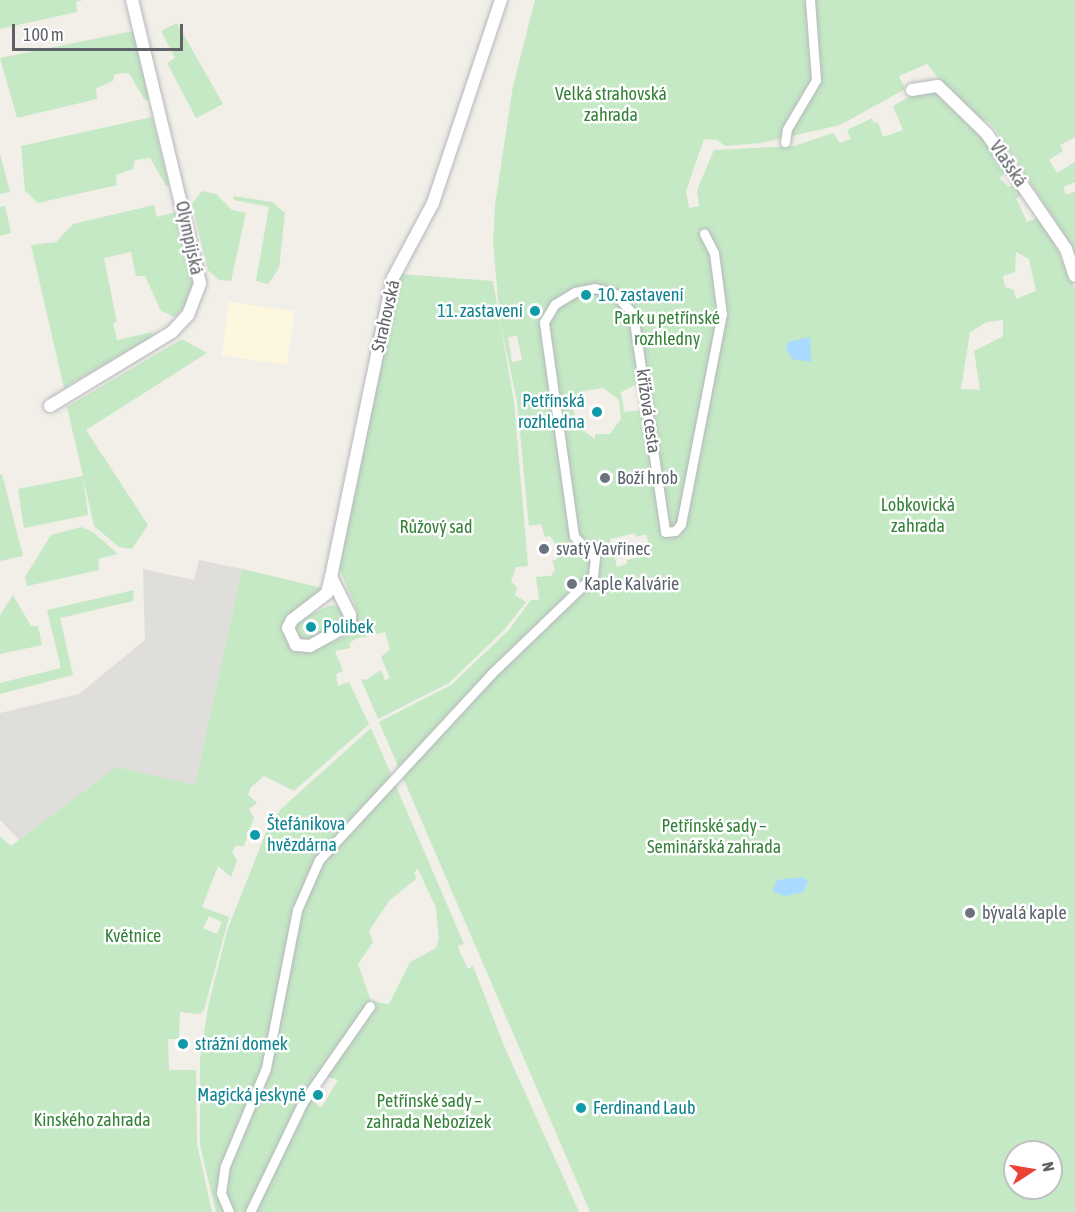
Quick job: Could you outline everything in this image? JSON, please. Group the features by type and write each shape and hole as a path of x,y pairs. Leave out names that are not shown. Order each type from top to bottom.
{"street":[{"name":"Olympijská","path":"50,406 172,332 188,315 200,283 132,0"},
{"name":"Strahovská","path":"331,577 347,607 350,624 310,646 296,645 288,628 292,620 327,593 393,278 433,203 501,0"},
{"path":"785,142 787,129 816,80 810,0"},
{"name":"Vlašská","path":"912,90 938,86 987,134 1066,249 1075,276"},
{"name":"křížová cesta","path":"229,1212 221,1193 222,1180 269,1057 297,910 319,860 490,674 593,576 595,558 574,536 544,322 555,304 575,292 595,288 620,297 633,314 666,532 678,528 685,514 722,314 714,253 704,233"},
{"path":"250,1212 299,1108 370,1006"}],"shaded area":[{"path":"229,302 294,311 287,365 221,355"},
{"path":"199,560 242,569 195,786 116,767 19,840 0,820 0,713 79,694 145,640 143,569 194,580"}],"green space":[{"path":"0,0 83,0 76,2 77,12 0,29"},
{"path":"535,0 1075,0 1075,137 1060,145 1063,151 1049,160 1057,173 1075,162 1075,182 1063,187 1066,195 1075,191 1075,260 1072,247 994,127 986,120 979,122 962,107 927,64 899,76 905,89 840,125 761,143 725,146 717,140 704,139 686,191 689,208 699,206 697,190 714,150 794,146 833,133 840,143 851,139 847,130 872,118 874,123 878,122 883,137 903,130 893,106 916,93 934,92 980,134 1006,173 999,178 1009,187 1014,184 1022,195 1016,198 1027,222 1037,218 1052,238 1075,289 1075,1212 590,1212 379,722 451,685 508,631 531,600 539,600 536,577 551,576 555,570 552,561 557,559 557,546 550,536 545,537 541,524 529,526 517,401 500,321 493,243 495,205 513,86","holes":["1016,252 1029,259 1036,291 1016,299 1014,290 1005,287 1003,276 1015,272","1003,320 1003,336 974,351 980,390 961,389 970,332 987,322","517,336 522,360 512,362 508,337","635,385 641,389 644,410 624,412 621,392","603,388 619,400 621,419 610,434 595,434 595,439 576,425 573,405 584,391","613,473 613,481 597,479 599,474","635,533 636,537 646,534 651,555 627,560 627,564 617,567 610,539"]},
{"path":"177,23 223,104 196,118 167,63 175,58 161,31"},
{"path":"133,31 149,100 144,99 129,73 115,74 113,81 96,88 97,99 17,118 0,58"},
{"path":"152,117 169,185 166,186 150,158 135,160 133,169 116,175 117,185 38,203 25,191 21,146"},
{"path":"0,154 10,192 0,194"},
{"path":"202,191 216,194 232,210 246,213 231,281 219,280 208,270 192,204"},
{"path":"233,196 272,202 285,213 279,268 268,284 256,281 269,207 234,200"},
{"path":"154,205 157,217 175,212 193,285 190,301 175,317 161,311 145,276 136,276 131,252 104,258 117,322 113,323 117,340 152,332 153,336 64,388 31,245 56,242 73,224"},
{"path":"5,206 11,233 0,236 0,207"},
{"name":"Růžový sad","path":"400,274 493,281 514,402 528,566 516,567 511,582 517,587 515,595 526,602 504,630 449,683 378,719 361,679 366,680 381,670 385,680 390,678 381,657 390,649 385,632 355,639 349,644 351,648 335,651 343,671 336,674 338,686 349,682 369,724 294,791 264,776 251,787 248,795 257,803 249,809 254,818 244,846 236,846 232,851 237,861 231,877 218,866 202,907 229,917 204,1010 200,1014 180,1012 179,1039 168,1039 169,1070 196,1070 197,1144 212,1212 0,1212 0,836 11,846 116,767 195,785 242,569 322,588 284,631 296,650 309,652 347,635 354,628 357,610 338,566","holes":["209,916 222,922 217,934 203,928"]},
{"path":"182,339 207,353 86,430 148,525 132,549 119,547 94,526 83,477 88,515 24,528 18,489 83,476 67,407"},
{"path":"2,474 23,556 0,561 0,475"},
{"path":"81,527 93,532 118,554 98,559 99,570 27,586 25,577 51,535"},
{"path":"134,590 133,601 60,618 73,675 0,694 0,683 61,668 47,610"},
{"path":"13,595 31,626 38,626 42,645 0,654 0,615"},
{"path":"331,605 343,608 345,620 340,626 308,641 298,639 294,627 300,620"},
{"name":"Petřínské sady – zahrada Nebozízek","path":"371,728 464,944 458,946 460,952 468,969 473,966 505,1048 579,1212 216,1212 200,1145 200,1060 208,1007 227,931 266,832 281,809","holes":["418,869 436,908 439,939 436,948 410,962 389,1004 371,1001 358,964 373,942 369,931 389,901 417,878 414,873","325,1076 338,1080 321,1108 312,1099"]}],"water":[{"path":"810,337 811,362 792,359 786,349 788,342"},
{"path":"802,877 808,882 803,892 785,896 772,891 777,880"}],"place":[{"name":"10. zastavení","path":"586,295"},
{"name":"11. zastavení","path":"535,311"},
{"name":"Petřínská rozhledna","path":"597,412"},
{"name":"Boží hrob","path":"605,478"},
{"name":"svatý Vavřinec","path":"544,549"},
{"name":"Kaple Kalvárie","path":"572,584"},
{"name":"Polibek","path":"311,627"},
{"name":"Štefánikova hvězdárna","path":"255,835"},
{"name":"bývalá kaple","path":"970,913"},
{"name":"strážní domek","path":"183,1044"},
{"name":"Magická jeskyně","path":"318,1095"},
{"name":"Ferdinand Laub","path":"581,1108"}],"park label":[{"name":"Velká strahovská zahrada","path":"611,106"},
{"name":"Park u petřínské rozhledny","path":"667,329"},
{"name":"Lobkovická zahrada","path":"918,516"},
{"name":"Petřínské sady – Seminářská zahrada","path":"714,837"},
{"name":"Květnice","path":"133,936"},
{"name":"Kinského zahrada","path":"92,1120"}]}
